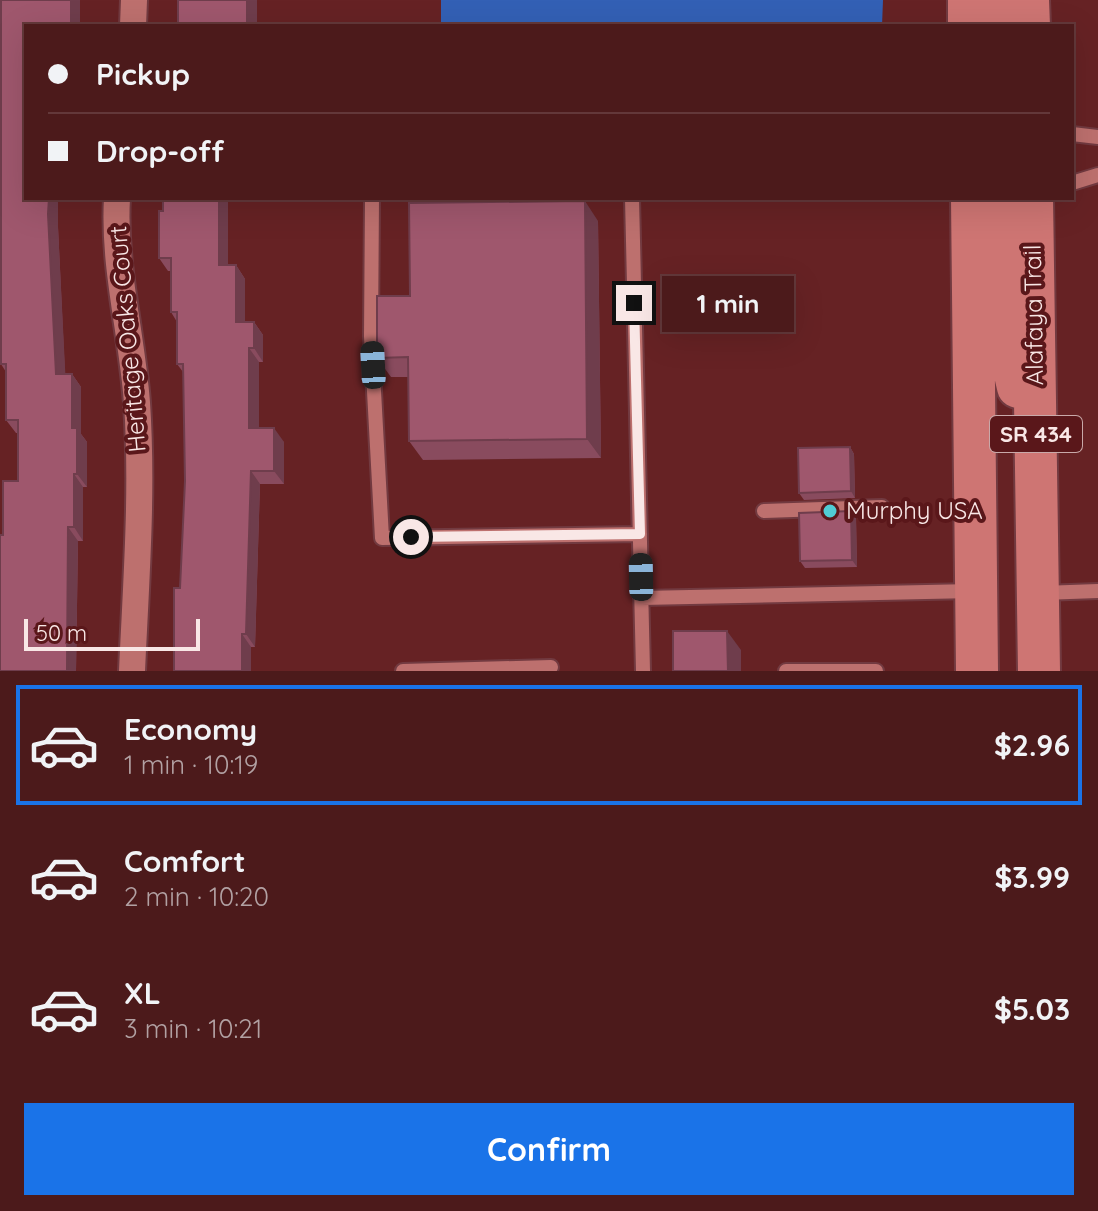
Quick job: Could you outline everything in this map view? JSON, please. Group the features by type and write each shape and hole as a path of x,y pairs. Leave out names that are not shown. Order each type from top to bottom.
{"main road":[{"path":"969,0 969,24"},
{"path":"999,0 999,24"},
{"path":"1028,0 1029,24"},
{"name":"SR 434","path":"972,200 977,671"},
{"name":"Alafaya Trail","path":"1027,201 1036,458 1039,671"}],"street":[{"path":"133,24 134,0"},
{"name":"Heritage Oaks Court","path":"117,200 115,237 138,431 140,489 132,671"}],"lane":[{"path":"1074,134 1098,137"},
{"path":"1074,182 1098,175"},
{"path":"372,200 371,336 382,538 640,534"},
{"path":"632,200 643,671"},
{"path":"764,511 882,507"},
{"path":"641,598 975,591"},
{"path":"1038,593 1098,591"},
{"path":"403,671 551,667"},
{"path":"786,671 876,671"}],"water":[{"path":"441,0 883,0 882,24 441,24"}],"building":[{"path":"1,0 71,0 71,24 24,24 24,200 49,200 56,374 72,374 72,428 77,428 74,527 68,527 67,671 0,671 3,481 18,481 18,420 6,420 6,364 1,364"},
{"path":"178,0 247,0 247,24 178,24"},
{"path":"163,200 219,200 219,265 236,265 236,322 254,322 254,348 249,348 249,428 274,428 274,471 251,471 242,671 174,671 174,588 180,588 185,481 183,364 177,364 177,312 171,312 171,258 159,258 159,211 163,211"},
{"path":"585,201 587,439 409,441 408,357 377,358 377,296 410,296 409,203"},
{"path":"850,447 851,491 799,493 798,448"},
{"path":"851,511 852,560 800,561 799,513"},
{"path":"673,631 727,631 728,671 673,671"}],"place":[{"name":"Murphy USA","path":"830,511"}],"route":[{"path":"411,537 640,534 634,303"}]}
